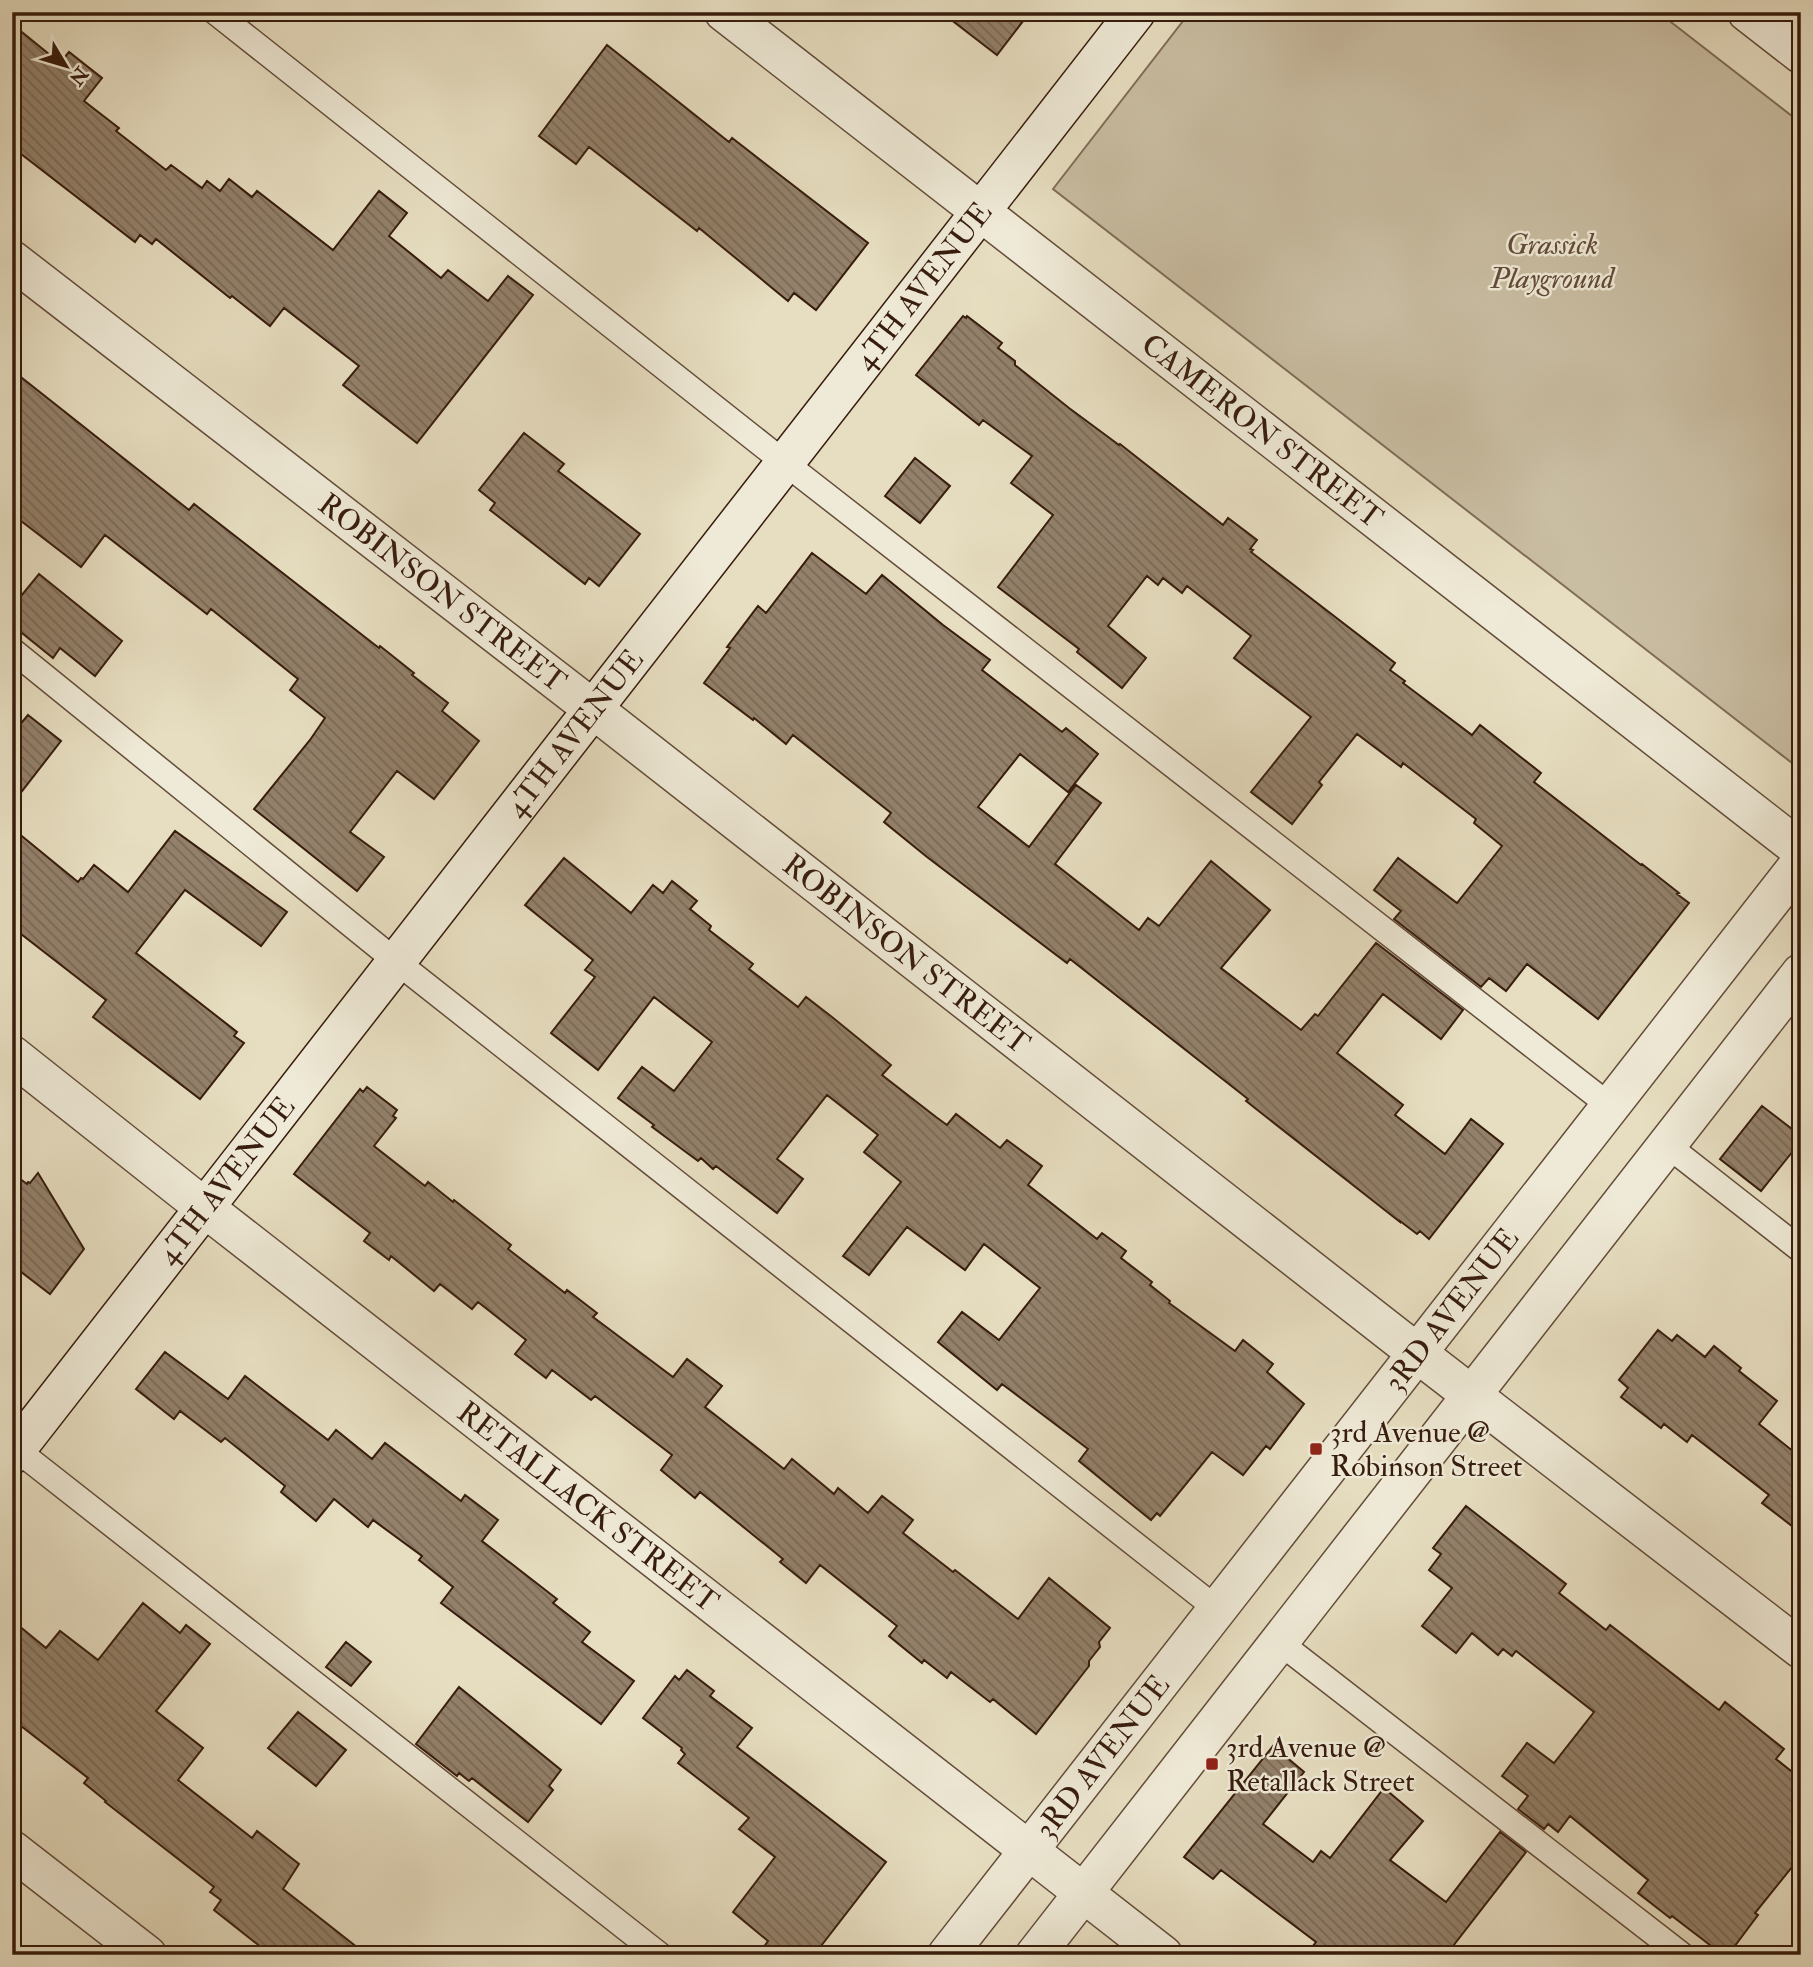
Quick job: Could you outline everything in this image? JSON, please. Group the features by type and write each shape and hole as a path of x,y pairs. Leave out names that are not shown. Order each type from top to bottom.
{"street":[{"name":"CAMERON STREET","path":"724,12 1801,850"},
{"name":"4TH AVENUE","path":"14,1450 1136,12"},
{"path":"1746,12 1801,54"},
{"name":"ROBINSON STREET","path":"12,260 1801,1649"},
{"name":"3RD AVENUE","path":"947,1955 1801,862"},
{"path":"1035,1955 1801,974"},
{"name":"RETALLACK STREET","path":"12,1055 1163,1955"},
{"path":"12,1850 147,1955"}],"lane":[{"path":"215,12 785,463 1610,1106"},
{"path":"12,650 397,962 1217,1609"},
{"path":"1667,1145 1801,1250"},
{"path":"14,1450 660,1955"},
{"path":"1279,1642 1682,1955"}],"green space":[{"name":"Grassick Playground","path":"1190,12 1658,12 1801,123 1801,770 1053,189"}],"building":[{"path":"941,12 1030,12 997,55"},
{"path":"12,24 60,63 69,52 102,78 84,101 119,128 116,131 166,170 171,165 202,188 207,181 220,191 229,179 252,197 257,191 333,250 379,191 407,213 389,236 441,278 448,270 488,301 508,276 533,295 417,443 343,385 359,366 284,308 270,326 156,239 152,244 140,235 135,242 12,147"},
{"path":"607,45 729,142 732,138 868,243 816,310 794,293 788,301 699,228 697,231 589,147 576,164 539,136"},
{"path":"963,316 967,316 1002,343 998,348 1015,361 1015,365 1069,408 1120,444 1223,525 1228,518 1257,540 1250,549 1253,550 1251,552 1395,663 1390,670 1405,681 1403,683 1472,735 1480,725 1541,773 1534,782 1689,903 1598,1019 1527,964 1506,991 1489,978 1481,987 1394,919 1401,911 1374,890 1398,858 1457,903 1502,846 1474,823 1476,819 1403,763 1401,767 1357,734 1319,782 1322,785 1292,824 1251,792 1311,717 1234,658 1251,636 1187,586 1182,593 1163,578 1158,585 1147,576 1108,626 1146,658 1122,688 1077,652 1079,649 998,587 1053,515 1011,483 1032,456 983,420 979,425 916,375"},
{"path":"12,370 189,510 194,504 414,673 412,675 448,703 442,711 479,741 434,799 397,771 350,832 384,857 357,891 254,809 325,718 290,690 298,679 211,609 207,614 105,535 81,567 12,514"},
{"path":"524,433 564,464 558,471 640,534 599,586 589,578 585,584 490,510 495,503 479,490"},
{"path":"915,458 950,486 920,523 885,496"},
{"path":"812,553 866,594 882,575 990,660 982,670 1062,732 1066,728 1098,754 1068,792 1020,754 978,807 1029,847 1076,785 1101,803 1055,864 1139,930 1148,918 1159,926 1211,861 1270,910 1221,968 1301,1030 1315,1014 1318,1016 1376,943 1463,1010 1441,1039 1383,994 1337,1053 1403,1105 1395,1115 1445,1154 1471,1119 1503,1144 1429,1239 1420,1231 1417,1234 1400,1222 1070,959 1067,963 927,857 884,822 891,813 793,735 786,744 704,683 758,606 766,613"},
{"path":"39,574 122,641 95,676 60,648 53,658 12,625 12,607"},
{"path":"28,715 61,741 12,804 12,734"},
{"path":"12,828 78,882 94,865 128,892 175,831 287,912 261,946 185,890 136,953 237,1032 234,1036 244,1043 200,1099 93,1017 106,1000 12,927"},
{"path":"564,858 631,913 653,885 663,893 672,881 697,901 690,909 711,926 709,930 753,964 749,969 798,1007 806,997 832,1017 891,1065 882,1075 936,1117 947,1125 956,1114 1000,1148 1007,1140 1042,1166 1028,1185 1097,1239 1102,1233 1126,1251 1121,1258 1152,1282 1150,1285 1170,1301 1169,1303 1235,1351 1243,1340 1273,1364 1267,1372 1304,1404 1270,1449 1266,1446 1243,1475 1212,1452 1160,1516 1157,1513 1151,1520 1079,1461 1088,1449 1002,1384 997,1390 938,1342 962,1312 999,1340 1040,1288 984,1244 965,1270 907,1227 869,1275 843,1256 901,1182 864,1152 878,1135 827,1095 777,1159 803,1179 777,1213 716,1166 713,1169 701,1158 698,1161 652,1127 654,1125 618,1098 642,1067 674,1091 712,1042 654,997 598,1070 551,1033 595,977 585,970 593,960 525,905"},
{"path":"367,1087 397,1110 393,1116 396,1118 374,1146 425,1186 428,1182 453,1202 454,1200 511,1245 508,1249 565,1293 567,1290 597,1313 593,1317 673,1377 687,1359 722,1386 705,1407 784,1469 792,1459 834,1494 838,1488 868,1513 882,1496 913,1520 903,1533 1018,1619 1049,1578 1110,1628 1099,1642 1100,1647 1089,1661 1089,1666 1036,1734 993,1699 990,1702 951,1672 947,1678 924,1660 922,1663 889,1636 897,1626 820,1565 806,1583 780,1562 783,1559 700,1492 695,1498 661,1470 672,1455 595,1396 591,1400 552,1370 546,1378 515,1354 526,1340 478,1302 472,1309 440,1284 434,1291 391,1256 389,1260 364,1241 370,1233 294,1174 360,1089 363,1092"},
{"path":"1762,1106 1801,1136 1801,1141 1761,1191 1720,1159"},
{"path":"12,1173 27,1184 38,1173 84,1249 50,1294 12,1265"},
{"path":"1658,1330 1672,1341 1677,1335 1705,1357 1714,1346 1741,1368 1739,1371 1777,1401 1759,1424 1799,1456 1801,1454 1801,1533 1762,1503 1769,1495 1692,1435 1687,1442 1664,1424 1661,1428 1621,1397 1628,1388 1619,1380"},
{"path":"165,1352 228,1399 245,1376 328,1440 336,1430 372,1459 385,1443 461,1501 465,1495 498,1520 482,1541 557,1599 553,1603 590,1632 582,1642 634,1681 601,1724 441,1603 453,1587 419,1560 422,1556 373,1520 368,1527 334,1499 316,1521 281,1492 285,1486 225,1438 221,1442 180,1411 174,1419 136,1389"},
{"path":"1466,1506 1566,1584 1559,1593 1606,1630 1610,1625 1719,1710 1725,1702 1784,1749 1776,1759 1801,1779 1801,1856 1755,1913 1758,1915 1728,1955 1723,1955 1638,1893 1648,1880 1570,1816 1558,1832 1548,1824 1544,1829 1518,1809 1528,1796 1502,1776 1527,1743 1554,1763 1594,1712 1516,1651 1512,1656 1503,1649 1498,1655 1472,1633 1456,1653 1422,1626 1452,1588 1429,1570 1441,1554 1433,1548"},
{"path":"143,1603 180,1633 186,1625 210,1644 156,1711 203,1748 178,1780 252,1838 257,1831 299,1864 283,1889 367,1955 271,1955 214,1910 221,1900 210,1892 214,1887 105,1802 84,1783 88,1778 12,1719 12,1620 46,1648 60,1631 98,1660"},
{"path":"346,1642 371,1662 351,1686 326,1667"},
{"path":"687,1670 714,1691 710,1696 752,1728 737,1747 886,1862 814,1955 758,1955 768,1941 733,1912 775,1857 739,1829 749,1818 678,1763 685,1754 682,1748 643,1718 675,1676 679,1680"},
{"path":"459,1687 561,1770 549,1786 553,1790 528,1822 472,1778 469,1781 459,1773 457,1776 416,1744"},
{"path":"298,1712 346,1750 316,1786 268,1748"},
{"path":"1273,1746 1304,1772 1263,1824 1313,1862 1321,1851 1330,1858 1384,1788 1423,1821 1390,1860 1446,1902 1500,1832 1526,1852 1446,1955 1306,1955 1316,1942 1221,1870 1213,1879 1184,1857"}],"place":[{"name":"3rd Avenue @ Robinson Street","path":"1316,1449"},
{"name":"3rd Avenue @ Retallack Street","path":"1212,1764"}]}
